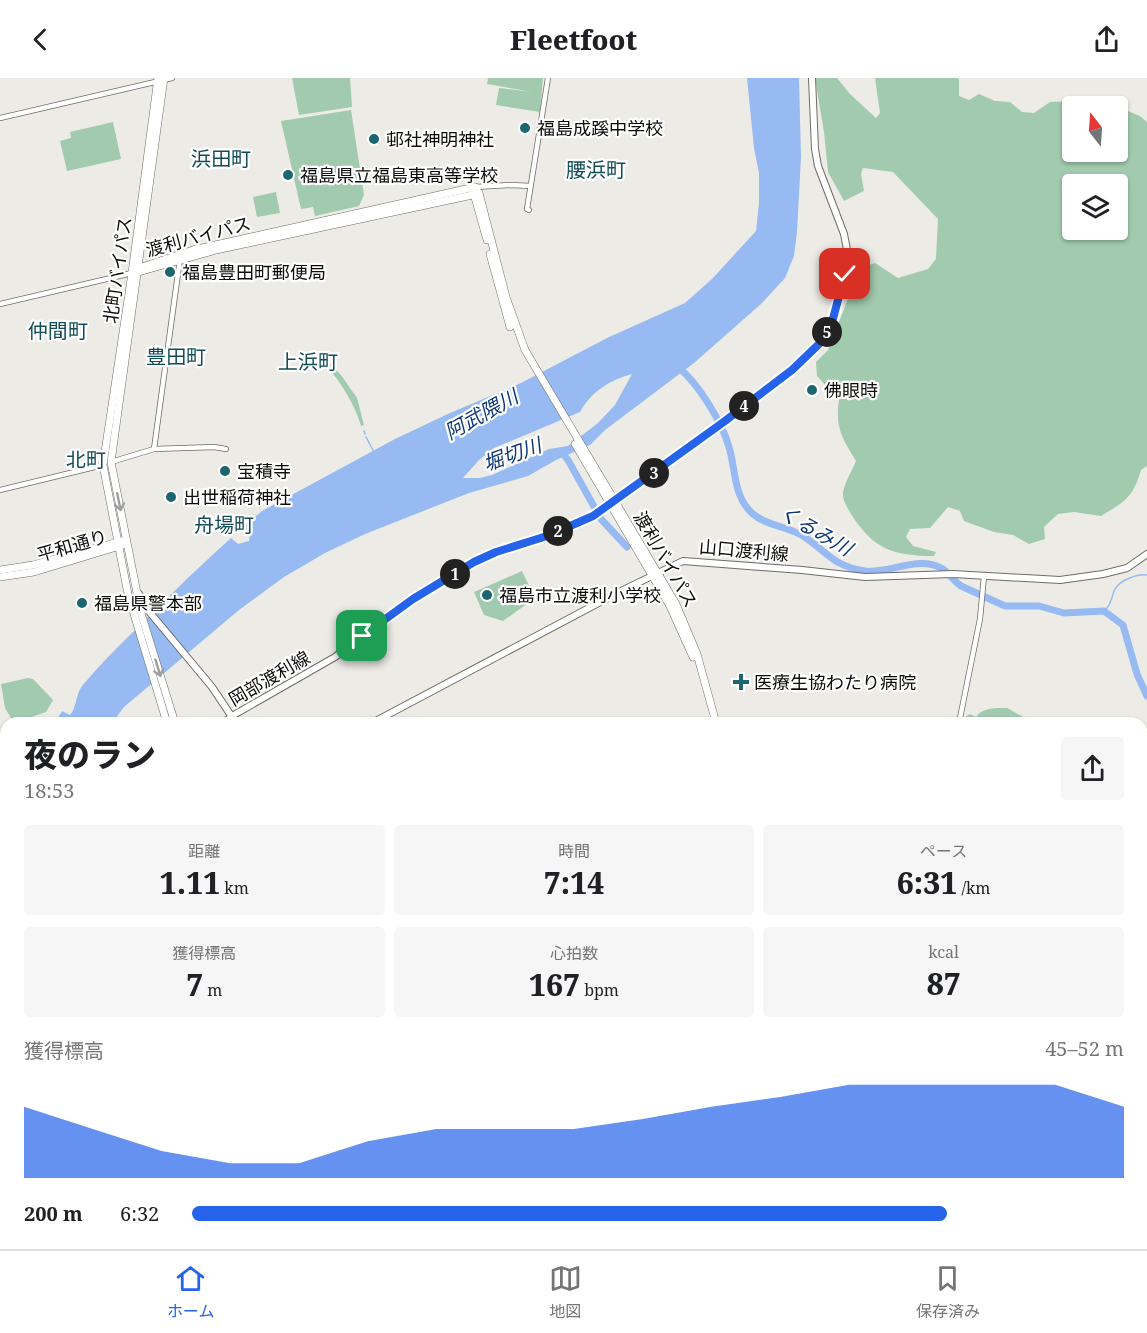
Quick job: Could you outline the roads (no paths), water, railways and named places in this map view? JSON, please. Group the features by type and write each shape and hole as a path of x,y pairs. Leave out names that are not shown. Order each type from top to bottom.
{"highway":[{"name":"北町バイパス","path":"111,462 163,79"},
{"name":"渡利バイパス","path":"136,271 181,257 476,192 509,308 526,356 670,606 691,650 710,717"},
{"name":"北町バイパス","path":"103,465 136,271"},
{"path":"111,462 136,590 145,609 173,717"},
{"path":"103,465 134,617 164,717"},
{"name":"平和通り","path":"0,570 33,565 128,542"},
{"name":"平和通り","path":"0,577 34,572 119,544"},
{"name":"渡利バイパス","path":"654,575 676,604 694,645 714,717"}],"main road":[{"name":"岡部渡利線","path":"232,716 335,657 413,599 474,562 496,552 547,536 593,516 725,421 792,370 819,344 831,326 844,282 848,255 844,234 820,175 816,156 812,78"},
{"name":"山口渡利線","path":"383,717 654,575 687,560 865,577 953,574 1060,580 1089,577 1127,568 1147,554"},
{"path":"145,609 212,687 232,716"}],"street":[{"path":"529,210 527,209 530,186 548,78"},
{"path":"0,118 163,79"},
{"path":"476,192 486,188 512,185 530,186"},
{"path":"154,449 181,257"},
{"path":"0,304 136,271"},
{"path":"0,490 103,465 154,449 214,447 226,449"},
{"path":"960,717 977,634 984,576"}],"water":[{"name":"阿武隈川","path":"747,78 799,78 801,157 797,232 794,256 785,278 761,304 694,363 605,430 590,445 528,476 469,493 365,534 325,553 284,577 239,610 124,707 116,717 58,717 62,711 70,715 82,686 97,668 231,538 238,544 249,541 250,535 241,529 262,511 395,439 521,383 607,338 685,303 712,279 756,231 759,173 754,148","holes":["632,374 615,405 598,423 568,446 549,449 492,475 463,478 479,460 494,448 580,412 602,387"]}],"waterway":[{"name":"くるみ川","path":"678,367 701,393 715,415 726,437 738,491 753,514 771,524 803,536 837,562 854,569 874,571 923,563 944,570 961,586 1005,606 1039,606 1064,613 1104,611 1123,625 1137,674 1147,696"},
{"path":"366,437 374,452"},
{"name":"堀切川","path":"559,454 562,453 568,460 601,519 627,547"},
{"path":"1104,611 1110,604 1115,589 1121,583 1134,577 1147,575"}],"place":[{"name":"福島成蹊中学校","path":"525,128"},
{"name":"邨社神明神社","path":"374,139"},
{"name":"福島県立福島東高等学校","path":"288,175"},
{"name":"福島豊田町郵便局","path":"170,272"},
{"name":"佛眼時","path":"812,390"},
{"name":"宝積寺","path":"225,471"},
{"name":"出世稲荷神社","path":"171,497"},
{"name":"福島市立渡利小学校","path":"487,595"},
{"name":"福島県警本部","path":"82,603"},
{"name":"医療生協わたり病院","path":"741,682"}],"district":[{"name":"浜田町","path":"221,158"},
{"name":"腰浜町","path":"596,169"},
{"name":"仲間町","path":"58,330"},
{"name":"豊田町","path":"176,356"},
{"name":"上浜町","path":"308,361"},
{"name":"北町","path":"86,459"},
{"name":"舟場町","path":"224,524"}]}
